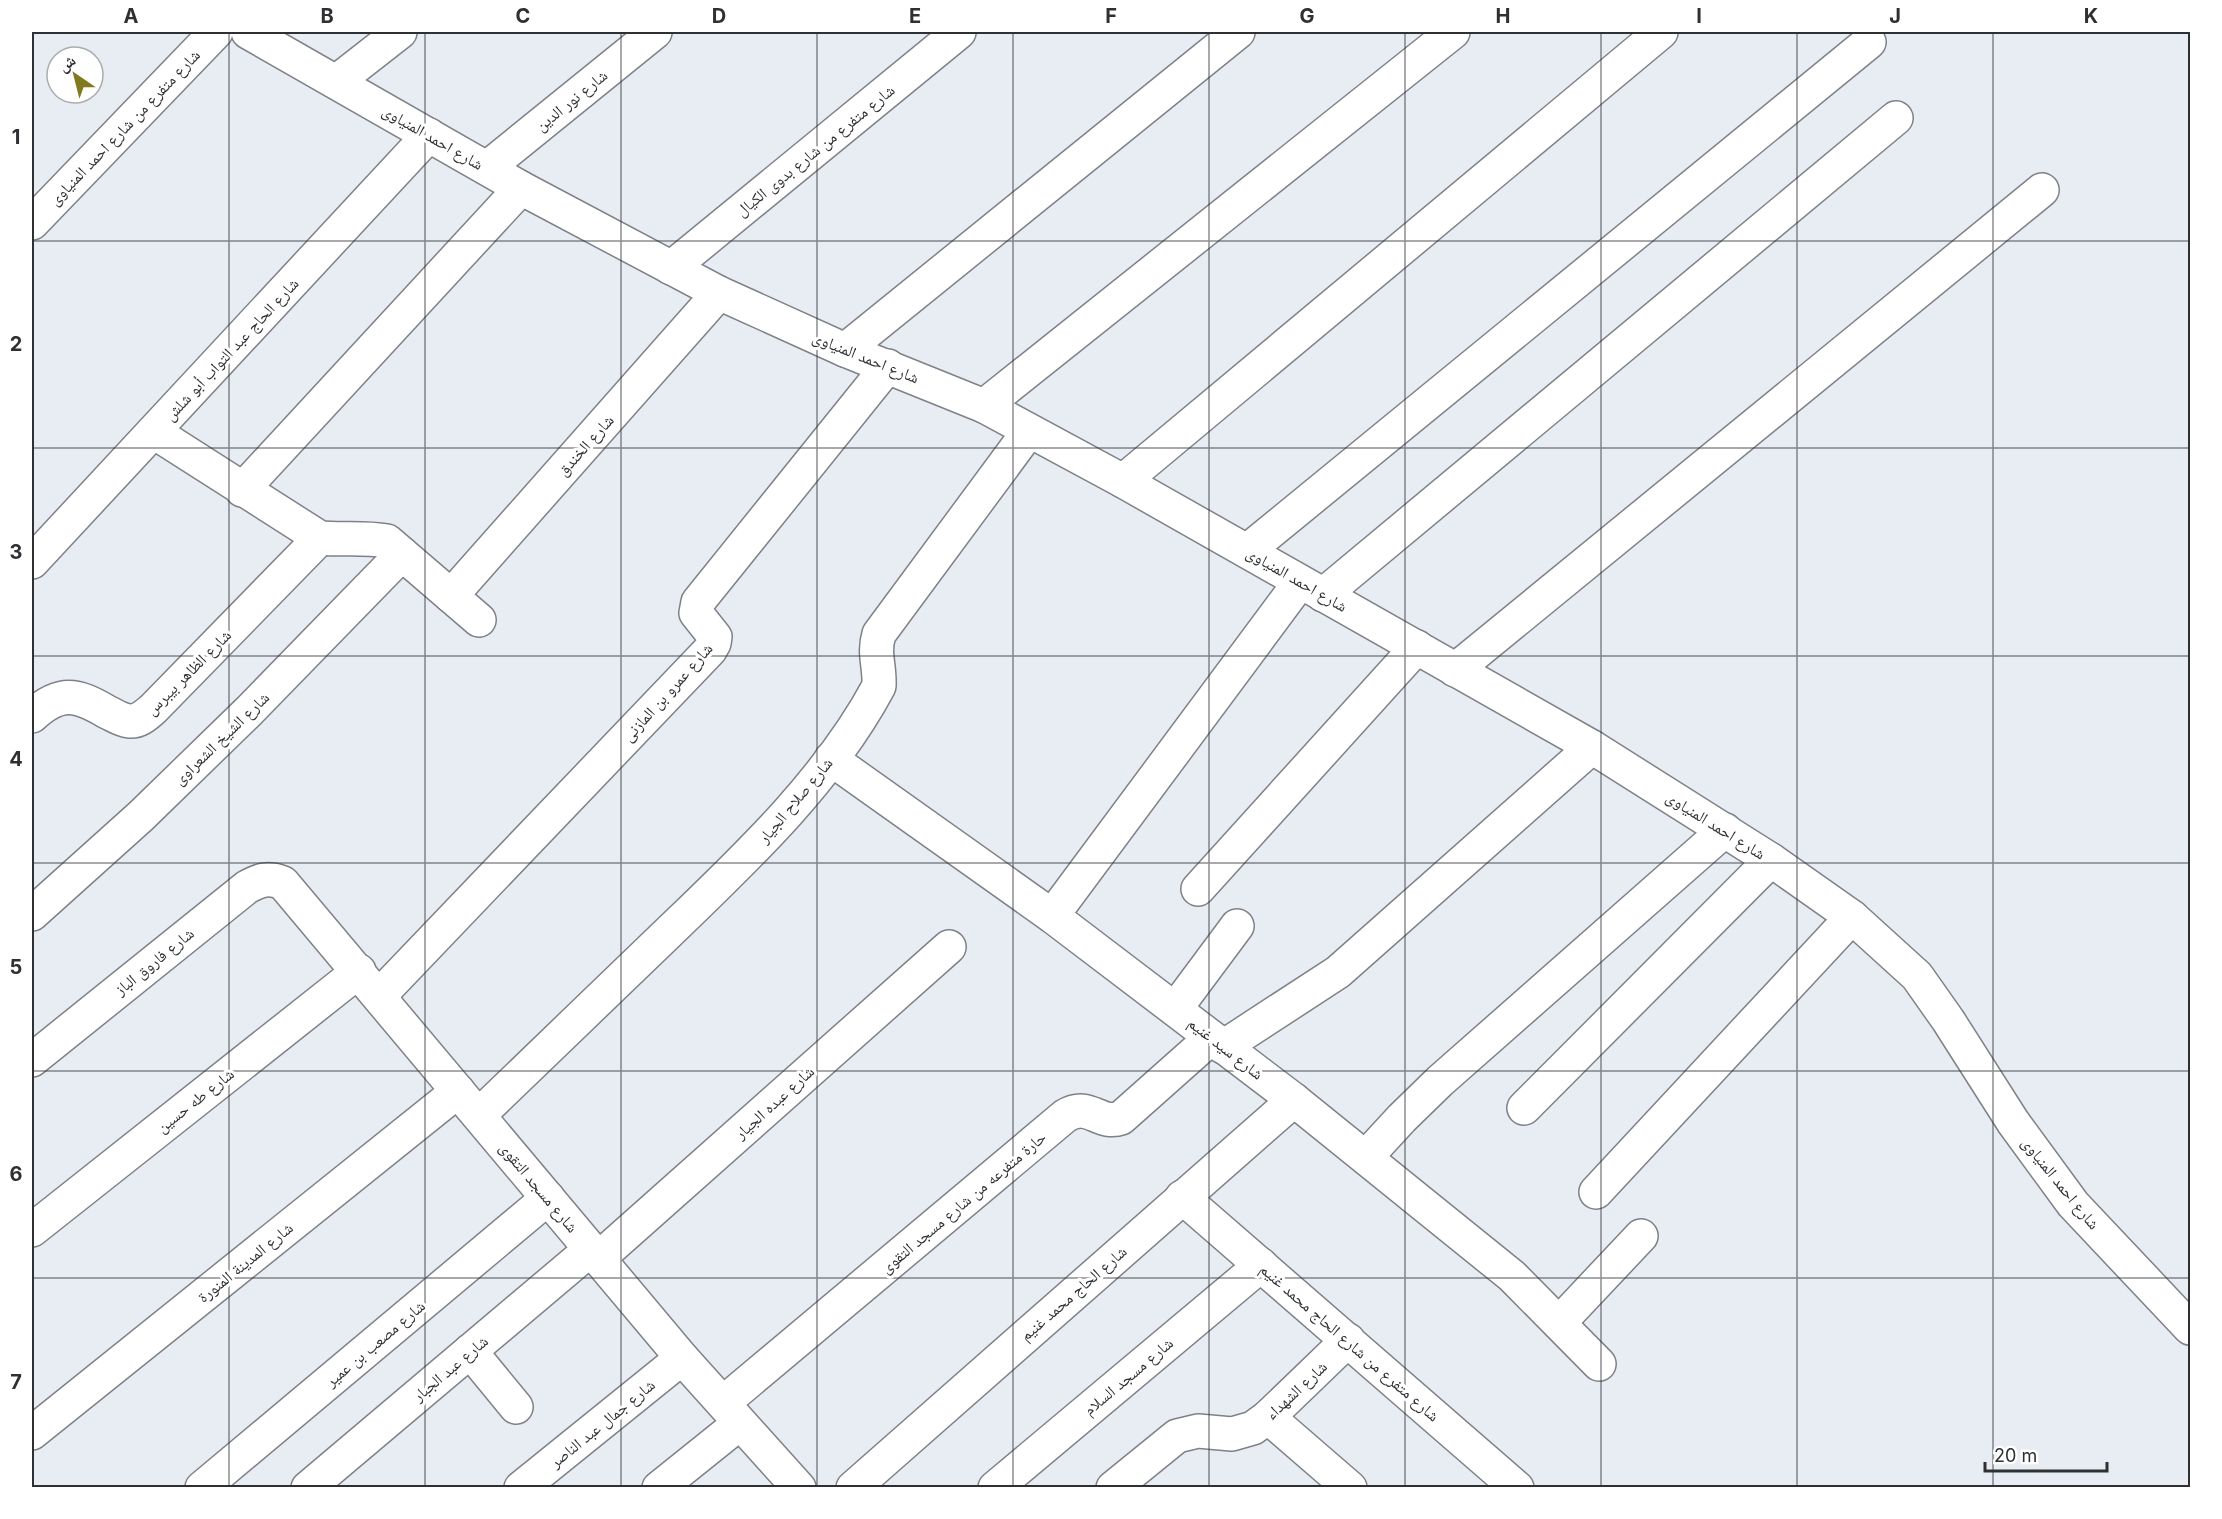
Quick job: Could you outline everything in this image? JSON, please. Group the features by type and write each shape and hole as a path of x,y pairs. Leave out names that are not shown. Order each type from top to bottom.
{"street":[{"name":"شارع متفرع من شارع احمد المنياوى","path":"32,223 216,32"},
{"name":"شارع احمد المنياوى","path":"248,32 521,188 670,268 719,293 845,350 984,406 1123,481 1592,747 1771,860 1852,917 1917,976 2013,1122 2073,1203 2190,1328"},
{"path":"336,82 399,32"},
{"name":"شارع نور الدين","path":"487,168 655,32"},
{"name":"شارع متفرع من شارع بدوى الكيال","path":"670,268 959,32"},
{"path":"845,350 1238,32"},
{"path":"984,406 1453,32"},
{"path":"1123,481 1661,32"},
{"path":"1247,551 1869,42"},
{"path":"1052,916 1312,589 1896,118"},
{"name":"شارع الحاج عبد التواب أبو شلش","path":"32,562 429,135"},
{"path":"242,490 521,188"},
{"path":"1455,670 2042,190"},
{"name":"شارع الخندق","path":"451,596 719,293"},
{"name":"شارع عمرو بن المازنى","path":"379,996 710,650 715,637 696,613 698,602 888,366"},
{"name":"شارع صلاح الجيار","path":"479,1115 744,860 831,759 879,686 875,648 879,634 1029,431"},
{"path":"154,432 320,538 344,541 369,538 387,541 479,620"},
{"name":"شارع الظاهر بيبرس","path":"32,716 41,708 69,696 85,699 120,718 130,721 140,719 153,709 320,538"},
{"name":"شارع الشيخ الشعراوى","path":"32,914 141,816 250,710 402,554"},
{"path":"1198,889 1417,647"},
{"name":"حارة متفرعه من شارع مسجد التقوى","path":"659,1488 731,1413 1065,1116 1074,1111 1085,1110 1107,1120 1121,1118 1217,1043 1338,972 1592,747"},
{"name":"شارع سيد غنيم","path":"831,759 1052,916 1176,1008 1217,1043 1366,1156 1512,1276 1599,1364"},
{"path":"1366,1156 1456,1067 1725,830"},
{"path":"1524,1108 1771,860"},
{"name":"شارع فاروق الباز","path":"32,1060 247,887 260,880 272,879 283,883"},
{"name":"شارع مسجد التقوى","path":"283,883 682,1358 799,1488"},
{"path":"1596,1192 1852,917"},
{"path":"1176,1008 1237,926"},
{"name":"شارع عبده الجيار","path":"595,1253 949,947"},
{"name":"شارع طه حسين","path":"32,1230 358,971"},
{"name":"شارع المدينة المنورة","path":"32,1433 458,1091"},
{"name":"شارع الحاج محمد غنيم","path":"853,1488 1294,1100"},
{"name":"شارع متفرع من شارع الحاج محمد غنيم","path":"1182,1197 1517,1488"},
{"name":"شارع مصعب بن عمير","path":"202,1488 548,1198"},
{"path":"1558,1323 1641,1236"},
{"name":"شارع عبد الجبار","path":"308,1488 470,1351 595,1253"},
{"name":"شارع مسجد السلام","path":"995,1488 1261,1265"},
{"name":"شارع الشهداء","path":"1113,1488 1178,1436 1198,1431 1232,1434 1253,1428 1268,1417 1348,1340"},
{"path":"470,1351 516,1407"},
{"name":"شارع جمال عبد الناصر","path":"521,1488 682,1358"},
{"path":"1268,1417 1330,1482"}]}
